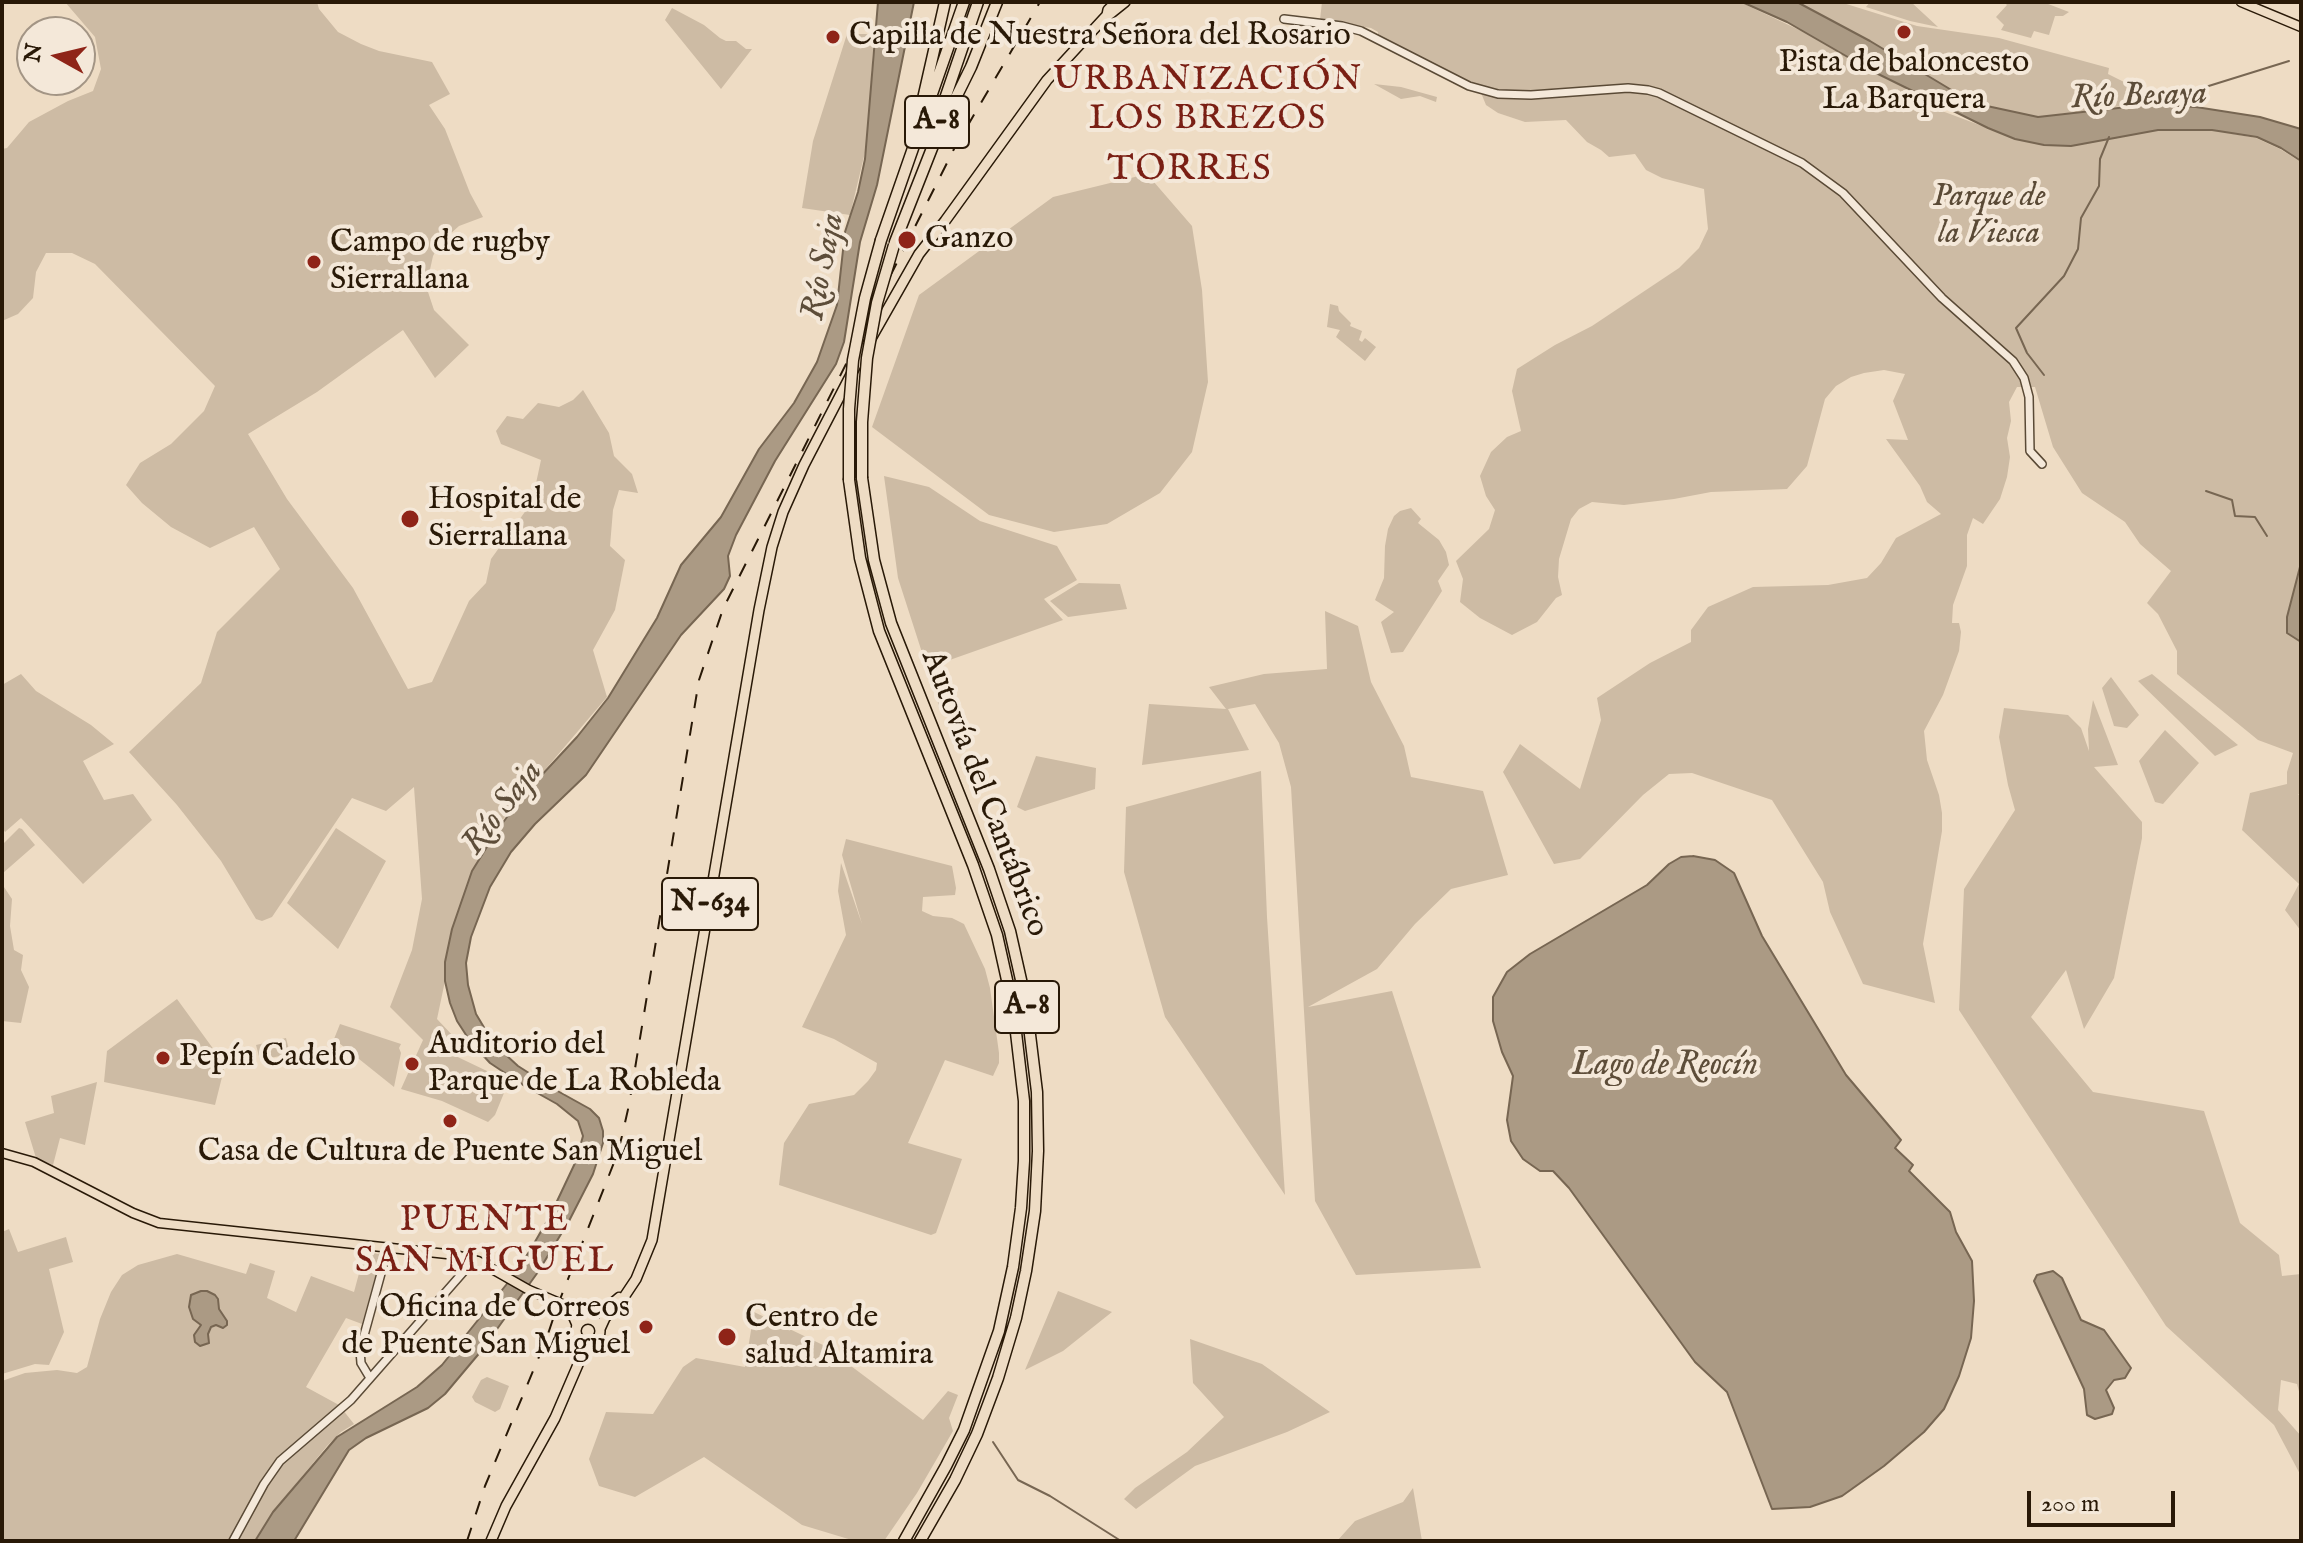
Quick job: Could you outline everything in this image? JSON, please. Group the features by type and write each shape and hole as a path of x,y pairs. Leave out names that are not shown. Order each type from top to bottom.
{"highway":[{"path":"881,240 922,103 945,2"},
{"name":"A-8","path":"881,240 964,2"},
{"name":"A-8","path":"894,243 978,2"},
{"path":"894,243 936,138 971,67 997,2"},
{"name":"N-634","path":"1107,15 1116,2"},
{"name":"N-634","path":"491,1541 506,1506 555,1418 585,1342 598,1338 603,1321 633,1282 646,1257 653,1233 762,596 778,524 857,363 919,254 1045,82 1107,15 1125,2"},
{"name":"Autovía del Cantábrico","path":"881,240 865,298 853,360 849,409 849,480 857,544 875,619 988,905 1005,964 1016,1026 1025,1121 1021,1208 1005,1305 971,1413 904,1541"},
{"name":"Autovía del Cantábrico","path":"894,243 877,303 867,358 862,422 862,478 872,549 885,605 904,659 998,895 1020,971 1031,1033 1038,1119 1035,1211 1016,1318 986,1411 962,1467 920,1541"},
{"name":"N-634","path":"585,1342 576,1334 577,1326 611,1311"},
{"path":"590,1319 600,1329"},
{"path":"897,1541 943,1465 983,1378"},
{"path":"927,1541 959,1480 986,1411"}],"main road":[{"path":"2241,2 2301,24"},
{"path":"2255,2 2301,24"},
{"path":"2,1153 34,1162 153,1221 478,1261 590,1319"},
{"name":"N-634","path":"566,1306 588,1311 603,1310 633,1282"},
{"path":"566,1306 577,1326"}],"street":[{"path":"1284,19 1361,31 1469,86 1498,94 1628,88 1659,93 1816,172 1864,214 1959,315 2016,365 2029,392 2030,451 2042,464"},
{"path":"370,1378 361,1363 360,1350 388,1248"},
{"path":"466,1269 467,1258"},
{"path":"233,1541 280,1461 341,1409 466,1269 478,1261"}],"green space":[{"path":"65,2 317,2 338,32 361,44 432,62 450,94 429,105 445,129 470,193 483,217 459,226 440,243 433,256 428,292 434,310 469,345 435,378 403,330 317,392 248,434 287,499 353,588 408,689 432,682 469,601 486,583 491,559 532,502 541,460 501,444 496,431 507,416 523,419 538,403 559,407 583,390 609,433 614,456 632,474 638,493 619,490 613,510 610,546 625,560 615,610 593,650 607,697 504,818 472,871 445,981 437,1019 454,1037 443,1050 487,1071 504,1093 495,1115 488,1122 442,1101 401,1089 423,1040 390,1007 412,950 422,899 414,787 386,811 352,798 272,917 262,921 256,919 221,861 177,805 129,752 201,683 217,632 280,569 254,527 210,548 171,527 126,485 140,463 171,444 204,411 215,386 95,264 72,253 46,253 36,272 33,298 18,314 2,321 2,149 7,148 29,122 80,96 96,96 96,83 101,69 96,42 96,16 77,16"},
{"name":"Parque de la Viesca","path":"1322,2 1740,2 1812,36 1888,80 1910,86 1942,111 2009,136 2212,130 2256,138 2301,162 2301,794 2298,794 2301,797 2301,931 2285,910 2299,884 2242,830 2250,793 2287,784 2293,753 2258,740 2177,674 2177,651 2158,614 2147,603 2171,571 2140,544 2125,522 2082,493 2053,447 2035,387 2017,387 2009,402 2011,421 2007,438 2010,457 2007,477 2000,499 1983,524 1973,518 1967,535 1967,566 1953,605 1952,623 1959,623 1961,632 1959,651 1943,695 1924,731 1927,760 1942,813 1942,831 1923,944 1935,1003 1863,984 1830,912 1823,882 1772,800 1692,773 1669,774 1643,795 1580,859 1554,864 1503,772 1520,744 1580,789 1601,720 1597,698 1650,663 1691,642 1691,630 1708,607 1753,587 1828,585 1867,578 1881,563 1896,538 1941,514 1927,502 1920,486 1886,439 1908,440 1893,401 1905,374 1884,370 1864,373 1836,386 1825,399 1807,466 1787,489 1711,492 1624,505 1592,502 1579,509 1571,519 1559,559 1558,577 1562,595 1537,622 1512,635 1480,618 1460,602 1463,579 1456,561 1489,529 1495,510 1486,496 1480,476 1491,452 1507,437 1521,431 1512,391 1517,369 1592,326 1679,268 1699,248 1708,229 1704,189 1662,178 1646,170 1635,154 1609,157 1587,142 1566,120 1525,122 1498,113 1486,105 1479,88 1402,50 1378,36 1378,32 1371,28 1320,20"},
{"path":"1797,2 1840,2 1917,26 1999,38 2109,68 2108,74 2150,95 2150,105 2038,117 1973,103 1870,41"},
{"path":"1870,2 1911,2 1938,27 1866,7"},
{"path":"2004,2 2043,2 2069,12 2055,16 2049,35 2034,31 2031,38 2001,30 2004,25 1996,17 2007,5"},
{"path":"672,8 704,25 720,38 752,49 721,89 665,20"},
{"path":"847,34 874,34 867,144 850,215 802,208 813,141"},
{"path":"1374,84 1401,87 1437,97 1436,102 1420,96 1401,99"},
{"path":"1147,174 1192,226 1202,290 1208,382 1192,452 1160,493 1107,524 1054,532 989,515 872,427 919,295 1053,197"},
{"path":"1330,304 1338,306 1351,323 1350,326 1362,331 1359,340 1362,342 1365,338 1376,347 1365,361 1336,337 1340,330 1327,327"},
{"path":"884,476 929,487 980,521 1057,546 1077,580 1044,599 1063,620 927,668 898,578"},
{"path":"1411,508 1421,519 1418,523 1439,540 1449,565 1438,581 1442,591 1403,652 1391,653 1381,622 1394,612 1375,600 1384,578 1388,529 1394,516"},
{"path":"1079,583 1120,584 1127,609 1068,617 1050,601"},
{"path":"1325,611 1358,626 1371,682 1404,746 1411,777 1483,791 1508,875 1451,889 1415,924 1377,969 1308,1007 1392,991 1481,1268 1356,1275 1315,1201 1291,787 1279,743 1255,704 1228,709 1249,750 1142,765 1149,704 1226,709 1209,687 1264,674 1327,669"},
{"path":"946,672 950,697 939,709 933,674"},
{"path":"21,674 36,691 91,725 114,744 83,761 104,800 133,794 152,820 83,884 21,818 5,832 2,827 2,685"},
{"path":"2152,674 2238,745 2215,756 2138,681"},
{"path":"2111,677 2139,715 2127,728 2114,726 2102,688"},
{"path":"2093,700 2118,765 2094,767 2142,822 2142,838 2114,978 2084,1029 2066,970 2031,1017 2093,1092 2204,1111 2240,1223 2279,1255 2282,1276 2301,1274 2301,1399 2297,1384 2281,1380 2278,1410 2301,1436 2301,1476 2274,1425 2166,1326 1959,1010 1964,889 2015,810 1999,737 2004,708 2068,715 2081,728 2089,751 2088,729"},
{"path":"2165,730 2199,763 2163,804 2155,802 2139,761"},
{"path":"1036,756 1096,768 1095,789 1025,811 1017,807"},
{"path":"1261,771 1285,1195 1165,1017 1124,872 1126,807"},
{"path":"19,828 35,845 3,873 2,845"},
{"path":"336,828 386,861 338,949 287,903"},
{"path":"846,839 952,866 955,895 923,897 922,911 964,924 985,969 990,988 999,1053 999,1063 993,1076 945,1060 908,1143 962,1159 936,1233 931,1235 779,1185 784,1143 809,1104 854,1095 876,1070 877,1063 834,1039 802,1027 846,935 838,891 841,863 862,924 842,855"},
{"path":"2,884 12,899 10,926 14,950 23,955 21,970 29,987 21,1023 2,1021"},
{"name":"Pepín Cadelo","path":"177,999 225,1065 215,1105 104,1082 107,1051"},
{"path":"340,1024 401,1044 394,1087 334,1039"},
{"path":"286,1038 290,1054 260,1060 256,1045"},
{"path":"97,1082 85,1145 60,1138 53,1165 36,1158 25,1122 54,1113 51,1096"},
{"path":"9,1229 18,1252 66,1237 73,1262 49,1269 64,1332 49,1365 35,1364 2,1374 2,1232"},
{"path":"365,1251 382,1252 362,1324 346,1318 306,1387 339,1405 354,1424 327,1446 273,1512 254,1541 2,1541 2,1381 25,1373 57,1370 77,1373 87,1367 100,1319 122,1275 138,1265 177,1254 246,1274 250,1263 275,1271 267,1298 296,1312 311,1276 354,1292"},
{"path":"1058,1291 1112,1312 1063,1351 1025,1370"},
{"path":"754,1312 823,1345 923,1420 948,1391 958,1395 949,1418 953,1431 917,1493 884,1541 855,1541 802,1525 704,1457 635,1497 599,1486 589,1459 606,1412 653,1414 683,1367 696,1358 745,1367"},
{"path":"1190,1339 1262,1364 1330,1412 1287,1432 1195,1466 1136,1509 1124,1499 1187,1452 1224,1417 1193,1383"},
{"path":"487,1377 509,1386 500,1409 495,1412 475,1402 472,1397 481,1380"},
{"path":"1413,1488 1422,1541 1337,1541 1355,1521 1403,1502"}],"water":[{"path":"878,2 914,2 877,185 860,242 844,342 836,364 775,461 736,535 728,556 730,576 724,589 681,635 586,775 511,852 490,887 471,937 466,963 468,985 476,1014 494,1044 518,1066 590,1109 599,1118 603,1143 593,1174 538,1272 482,1350 445,1394 428,1408 366,1438 349,1450 294,1541 255,1541 273,1512 337,1437 417,1387 442,1365 529,1252 576,1161 583,1136 578,1121 557,1104 490,1063 457,1021 445,981 445,962 452,929 472,871 498,829 608,698 657,618 681,565 721,517 759,449 794,403 817,362 837,305 845,232 865,159"},
{"path":"1742,2 1797,2 1870,41 1973,103 2038,117 2145,105 2196,107 2260,117 2301,129 2301,161 2257,137 2212,130 2158,130 2071,146 2015,139 1872,71 1787,22"},
{"path":"2301,563 2301,642 2287,633 2287,617"},
{"name":"Lago de Reocín","path":"1681,857 1715,860 1734,873 1762,936 1846,1075 1901,1140 1895,1148 1913,1165 1909,1171 1950,1212 1956,1232 1972,1261 1974,1301 1971,1338 1944,1409 1924,1432 1884,1466 1842,1496 1810,1507 1772,1509 1727,1392 1695,1362 1569,1188 1553,1171 1540,1171 1523,1159 1511,1141 1507,1120 1513,1076 1493,1021 1493,997 1507,972 1530,954 1647,885 1669,864"},
{"path":"2053,1271 2062,1278 2081,1320 2104,1330 2131,1368 2125,1378 2114,1380 2106,1390 2114,1408 2112,1414 2095,1419 2087,1415 2084,1389 2034,1281 2037,1275"},
{"path":"201,1291 215,1295 227,1325 223,1328 216,1325 211,1327 209,1343 200,1346 195,1342 194,1335 201,1325 193,1319 189,1307 191,1295"}],"waterway":[{"name":"Río Besaya","path":"2176,105 2199,89 2289,61"},
{"path":"2044,375 2027,353 2016,328 2064,276 2078,249 2081,218 2099,186 2100,159 2109,137"},
{"path":"2206,491 2232,500 2235,516 2255,517 2267,536"},
{"path":"993,1442 1018,1480 1050,1496 1121,1541"}],"railway":[{"path":"467,1541 485,1486 546,1340 617,1155 629,1105 699,680 723,609 954,149 1040,2"}],"place":[{"name":"Pista de baloncesto La Barquera","path":"1904,32"},
{"name":"Capilla de Nuestra Señora del Rosario","path":"833,37"},
{"name":"Ganzo","path":"907,240"},
{"name":"Campo de rugby Sierrallana","path":"314,262"},
{"name":"Hospital de Sierrallana","path":"410,519"},
{"name":"Pepín Cadelo","path":"163,1058"},
{"name":"Auditorio del Parque de La Robleda","path":"412,1064"},
{"name":"Casa de Cultura de Puente San Miguel","path":"450,1121"},
{"name":"Oficina de Correos de Puente San Miguel","path":"646,1327"},
{"name":"Centro de salud Altamira","path":"727,1337"}],"district":[{"name":"URBANIZACIÓN LOS BREZOS","path":"1208,102"},
{"name":"TORRES","path":"1190,172"},
{"name":"PUENTE SAN MIGUEL","path":"485,1244"}],"water label":[{"name":"Río Saja","path":"825,267"},
{"name":"Río Saja","path":"504,809"}]}
